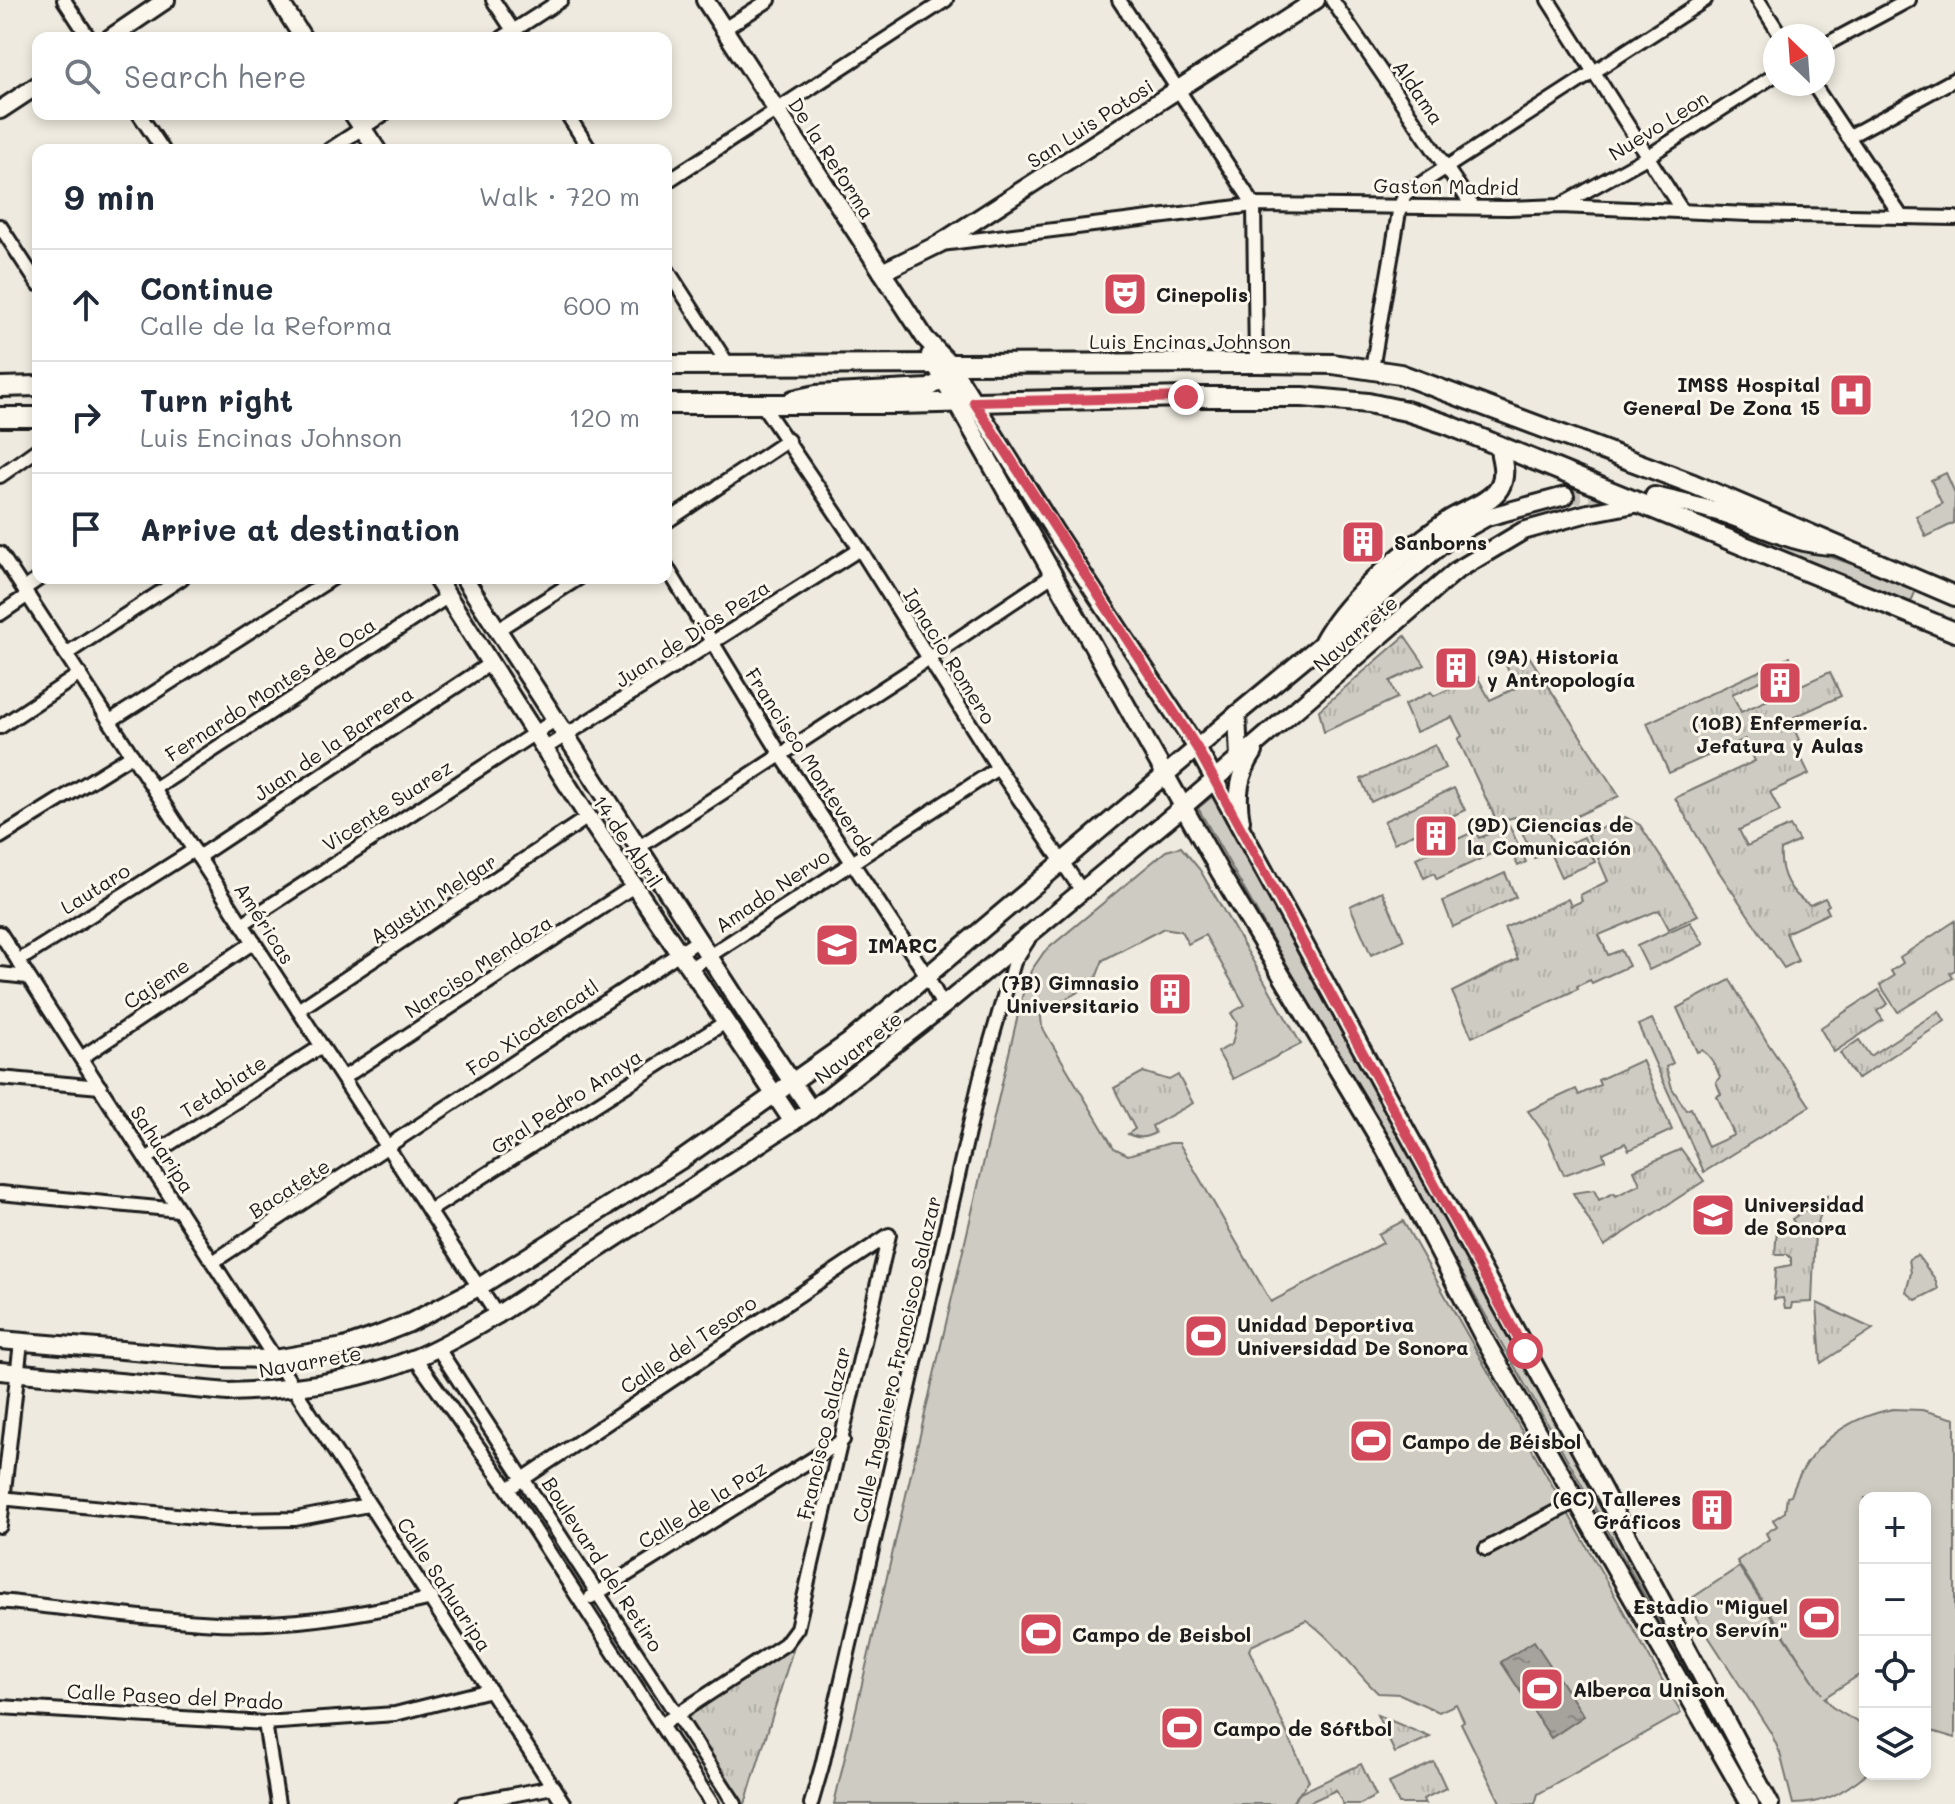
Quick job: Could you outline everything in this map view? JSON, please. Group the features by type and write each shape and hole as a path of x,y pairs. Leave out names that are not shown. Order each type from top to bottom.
{"main road":[{"path":"119,32 166,0"},
{"path":"279,0 299,32"},
{"name":"De la Reforma","path":"705,0 941,367"},
{"name":"San Luis Potosi","path":"882,272 939,244 1316,0"},
{"path":"0,110 32,89"},
{"path":"357,121 373,144"},
{"path":"1138,398 1141,363"},
{"name":"Luis Encinas Johnson","path":"672,365 941,367 1256,363 1333,364 1400,374 1693,484 1955,596"},
{"path":"941,367 974,402 1197,748 1770,1804"},
{"path":"769,402 816,394 929,388 941,367"},
{"path":"941,367 954,402 1183,807 1385,1149 1487,1344 1750,1804"},
{"path":"0,387 32,386"},
{"path":"672,404 1303,397 1368,403 1406,411 1647,500 1955,632"},
{"path":"0,417 32,417"},
{"path":"1324,641 1345,609 1398,561 1448,521 1496,493 1504,476 1499,446"},
{"name":"Navarrete","path":"0,1340 219,1358 274,1359 344,1347 376,1336 479,1287 684,1158 849,1042 1451,537 1487,517 1565,496"},
{"name":"Navarrete","path":"0,1371 228,1392 340,1379 415,1358 497,1315 811,1110 943,1006 1183,807 1456,571 1523,531 1551,521 1647,500 1711,510 1815,546 1839,546"},
{"name":"14 de Abril","path":"439,584 588,817 793,1122"},
{"name":"14 de Abril","path":"468,584 811,1110"},
{"path":"1237,714 1239,758"},
{"path":"1245,838 1238,806 1239,785 1246,764 1267,735"}],"street":[{"path":"64,0 85,32"},
{"path":"493,0 509,32"},
{"path":"517,32 561,0"},
{"path":"724,29 769,0"},
{"path":"672,178 946,0"},
{"path":"1119,0 1254,205 1256,363"},
{"name":"Aldama","path":"1332,0 1473,207"},
{"path":"1548,0 1681,209"},
{"path":"1372,369 1400,206 1405,194 1705,0"},
{"path":"1758,0 1773,24"},
{"path":"1835,40 1909,0"},
{"path":"1848,137 1955,79"},
{"name":"Nuevo Leon","path":"1560,206 1647,157 1763,83"},
{"path":"1821,96 1901,216"},
{"path":"143,120 159,144"},
{"path":"571,120 586,144"},
{"path":"335,144 357,121"},
{"name":"Gaston Madrid","path":"939,244 1254,205 1560,206 1955,218"},
{"path":"0,226 32,275"},
{"path":"672,277 727,363"},
{"name":"Ignacio Romero","path":"769,402 788,440 928,659 1082,891"},
{"path":"672,518 788,440"},
{"path":"0,476 32,453"},
{"name":"Juan de Dios Peza","path":"544,749 860,549"},
{"name":"Américas","path":"0,553 497,1315"},
{"path":"639,847 1053,575"},
{"name":"Francisco Monteverde","path":"672,576 781,755 927,976 943,1006"},
{"path":"0,614 34,584"},
{"path":"66,654 173,584"},
{"path":"110,721 324,584"},
{"path":"499,629 570,584"},
{"name":"Fernardo Montes de Oca","path":"154,789 447,597"},
{"name":"Juan de la Barrera","path":"196,853 491,663"},
{"path":"0,727 80,674"},
{"name":"Vicente Suarez","path":"242,924 555,720"},
{"path":"0,837 132,755"},
{"name":"Amado Nervo","path":"689,969 998,768"},
{"name":"Agustin Melgar","path":"298,1010 588,817"},
{"name":"Lautaro","path":"18,961 196,853"},
{"name":"Narciso Mendoza","path":"343,1078 634,886"},
{"name":"Calle Ingeniero Francisco Salazar","path":"811,1804 982,1072 1014,962 1036,929"},
{"name":"Sahuaripa","path":"0,933 291,1387"},
{"name":"Fco Xicotencatl","path":"387,1147 699,940"},
{"name":"Cajeme","path":"81,1058 254,942"},
{"path":"0,974 27,977"},
{"name":"Gral Pedro Anaya","path":"429,1211 724,1023"},
{"name":"Tetabiate","path":"146,1159 322,1046"},
{"path":"0,1078 100,1087"},
{"name":"Bacatete","path":"213,1262 387,1147"},
{"path":"0,1193 179,1210"},
{"name":"Calle del Tesoro","path":"508,1489 886,1235 890,1237"},
{"name":"Francisco Salazar","path":"677,1714 791,1638 797,1628 890,1237"},
{"path":"0,1526 21,1342"},
{"name":"Boulevard del Retiro","path":"437,1347 735,1804"},
{"name":"Boulevard del Retiro","path":"415,1358 508,1489 712,1804"},
{"name":"Calle Sahuaripa","path":"291,1387 564,1804"},
{"name":"Calle de la Paz","path":"582,1603 843,1440"},
{"path":"2,1498 227,1520 295,1519 368,1505"},
{"path":"1486,1549 1578,1500"},
{"path":"0,1601 202,1622 242,1623 330,1618 432,1598"},
{"name":"Calle Paseo del Prado","path":"0,1707 265,1723 395,1714 490,1690"},
{"path":"661,1725 677,1714"},
{"path":"265,1723 278,1804"},
{"path":"464,1804 553,1787"}],"green space":[{"path":"1946,473 1955,493 1954,523 1926,537 1916,516 1942,504 1931,480"},
{"path":"1760,535 1839,560 1916,590 1911,602 1758,541"},
{"path":"1405,636 1425,665 1390,681 1397,698 1324,732 1319,710"},
{"path":"1527,653 1619,796 1547,830 1556,849 1584,837 1595,862 1561,877 1550,853 1534,858 1515,817 1497,822 1458,739 1462,736 1452,717 1416,732 1404,705 1431,692 1434,696 1477,676 1490,700 1516,688 1505,663"},
{"path":"1790,657 1794,665 1732,694 1741,712 1830,672 1841,696 1790,719 1799,740 1794,743 1809,774 1770,792 1780,811 1739,830 1747,846 1790,826 1799,841 1781,850 1787,882 1810,905 1825,898 1829,905 1826,907 1829,913 1786,933 1798,961 1784,968 1713,863 1675,798 1755,761 1745,739 1669,773 1647,723"},
{"path":"1435,745 1445,768 1371,802 1361,779"},
{"path":"1454,788 1465,810 1394,843 1384,821"},
{"path":"1218,792 1690,1672 1198,808"},
{"path":"1625,817 1640,825 1698,915 1669,929 1659,910 1599,935 1608,955 1621,950 1629,966 1592,983 1590,980 1577,986 1578,989 1472,1037 1452,992 1518,959 1504,928 1568,899 1571,906 1582,901 1580,895 1608,881 1588,835"},
{"path":"1509,825 1526,862 1518,866 1508,846 1437,879 1434,873 1424,878 1416,858 1439,848 1442,853 1451,849 1449,843 1475,831 1479,838"},
{"name":"Unidad Deportiva Universidad De Sonora","path":"1181,847 1200,870 1301,1044 1233,1079 1218,1052 1232,1044 1237,1023 1231,1013 1245,1005 1205,935 1188,944 1181,931 1164,928 1103,960 1094,983 1053,1006 1047,1004 1040,1007 1042,1027 1114,1148 1128,1155 1179,1143 1271,1302 1383,1243 1378,1234 1403,1221 1681,1713 1538,1794 1535,1804 1501,1804 1461,1723 1464,1721 1456,1704 1439,1712 1400,1694 1378,1693 1306,1620 1251,1646 1249,1650 1309,1781 1291,1804 834,1804 1023,993 1031,971 1044,952 1166,851"},
{"path":"1505,873 1516,897 1453,927 1443,901"},
{"path":"1382,891 1404,940 1371,955 1350,906"},
{"path":"1955,921 1955,970 1950,973 1953,978 1898,1012 1880,985 1894,976 1891,971 1903,963 1900,957"},
{"path":"1690,922 1704,944 1649,970 1637,946"},
{"path":"1730,980 1810,1106 1704,1172 1638,1025 1652,1019 1673,1063 1666,1067 1672,1088 1686,1110 1691,1108 1708,1147 1734,1135 1717,1096 1721,1094 1716,1082 1720,1077 1717,1069 1705,1052 1697,1052 1677,1008"},
{"path":"1879,990 1888,1004 1877,1011 1883,1020 1834,1052 1820,1028"},
{"path":"1939,1011 1945,1021 1857,1079 1840,1053 1859,1040 1870,1056"},
{"path":"1642,1060 1672,1130 1629,1150 1625,1143 1603,1153 1605,1160 1564,1175 1549,1140 1528,1111 1576,1089 1579,1095 1600,1085 1598,1080"},
{"path":"1143,1072 1169,1080 1178,1075 1193,1103 1152,1126 1155,1133 1138,1137 1128,1134 1135,1129 1114,1088"},
{"path":"1681,1149 1704,1181 1604,1246 1573,1193 1594,1190 1599,1200 1614,1193 1616,1196 1640,1184 1634,1170"},
{"path":"1827,1196 1815,1231 1812,1302 1792,1303 1791,1308 1785,1308 1783,1298 1774,1299 1776,1268 1791,1265 1791,1258 1787,1254 1775,1254 1777,1229 1785,1230 1795,1224 1792,1219"},
{"path":"1917,1255 1935,1279 1938,1289 1916,1300 1906,1292 1911,1273 1909,1259"},
{"path":"1817,1303 1873,1329 1821,1363"},
{"name":"Estadio \"Miguel Castro Servín\"","path":"1893,1409 1922,1410 1955,1419 1955,1738 1931,1731 1931,1492 1859,1492 1859,1675 1824,1698 1832,1707 1859,1723 1859,1779 1832,1796 1793,1804 1780,1753 1771,1733 1686,1602 1739,1567 1822,1694 1737,1561 1769,1539 1766,1533 1777,1526 1773,1520 1785,1512 1787,1497 1791,1496 1817,1450 1843,1428 1875,1413"},
{"path":"795,1643 745,1804 743,1804 684,1713"},
{"path":"1377,1715 1430,1737 1395,1753"},
{"path":"1434,1762 1446,1788 1423,1799 1425,1804 1399,1804 1389,1783"},
{"path":"1361,1764 1376,1796 1360,1804 1343,1804 1336,1790 1306,1804 1291,1804 1300,1793"}],"water":[{"name":"Alberca Unison","path":"1534,1641 1584,1716 1551,1738 1501,1662"}],"tunnel":[{"path":"1565,496 1613,493"}],"place":[{"name":"Cinepolis","path":"1125,294"},
{"name":"IMSS Hospital General De Zona 15","path":"1851,395"},
{"name":"Sanborns","path":"1363,542"},
{"name":"(9A) Historia y Antropología","path":"1456,668"},
{"name":"(10B) Enfermería. Jefatura y Aulas","path":"1780,683"},
{"name":"(9D) Ciencias de la Comunicación","path":"1436,836"},
{"name":"IMARC","path":"837,945"},
{"name":"(7B) Gimnasio Universitario","path":"1170,994"},
{"name":"Universidad de Sonora","path":"1713,1215"},
{"name":"Unidad Deportiva Universidad De Sonora","path":"1206,1336"},
{"name":"Campo de Béisbol","path":"1371,1441"},
{"name":"(6C) Talleres Gráficos","path":"1712,1510"},
{"name":"Estadio \"Miguel Castro Servín\"","path":"1819,1618"},
{"name":"Campo de Beisbol","path":"1041,1634"},
{"name":"Alberca Unison","path":"1542,1689"},
{"name":"Campo de Sóftbol","path":"1182,1728"}],"route":[{"path":"1186,397 974,402 1197,748 1525,1351"}]}
